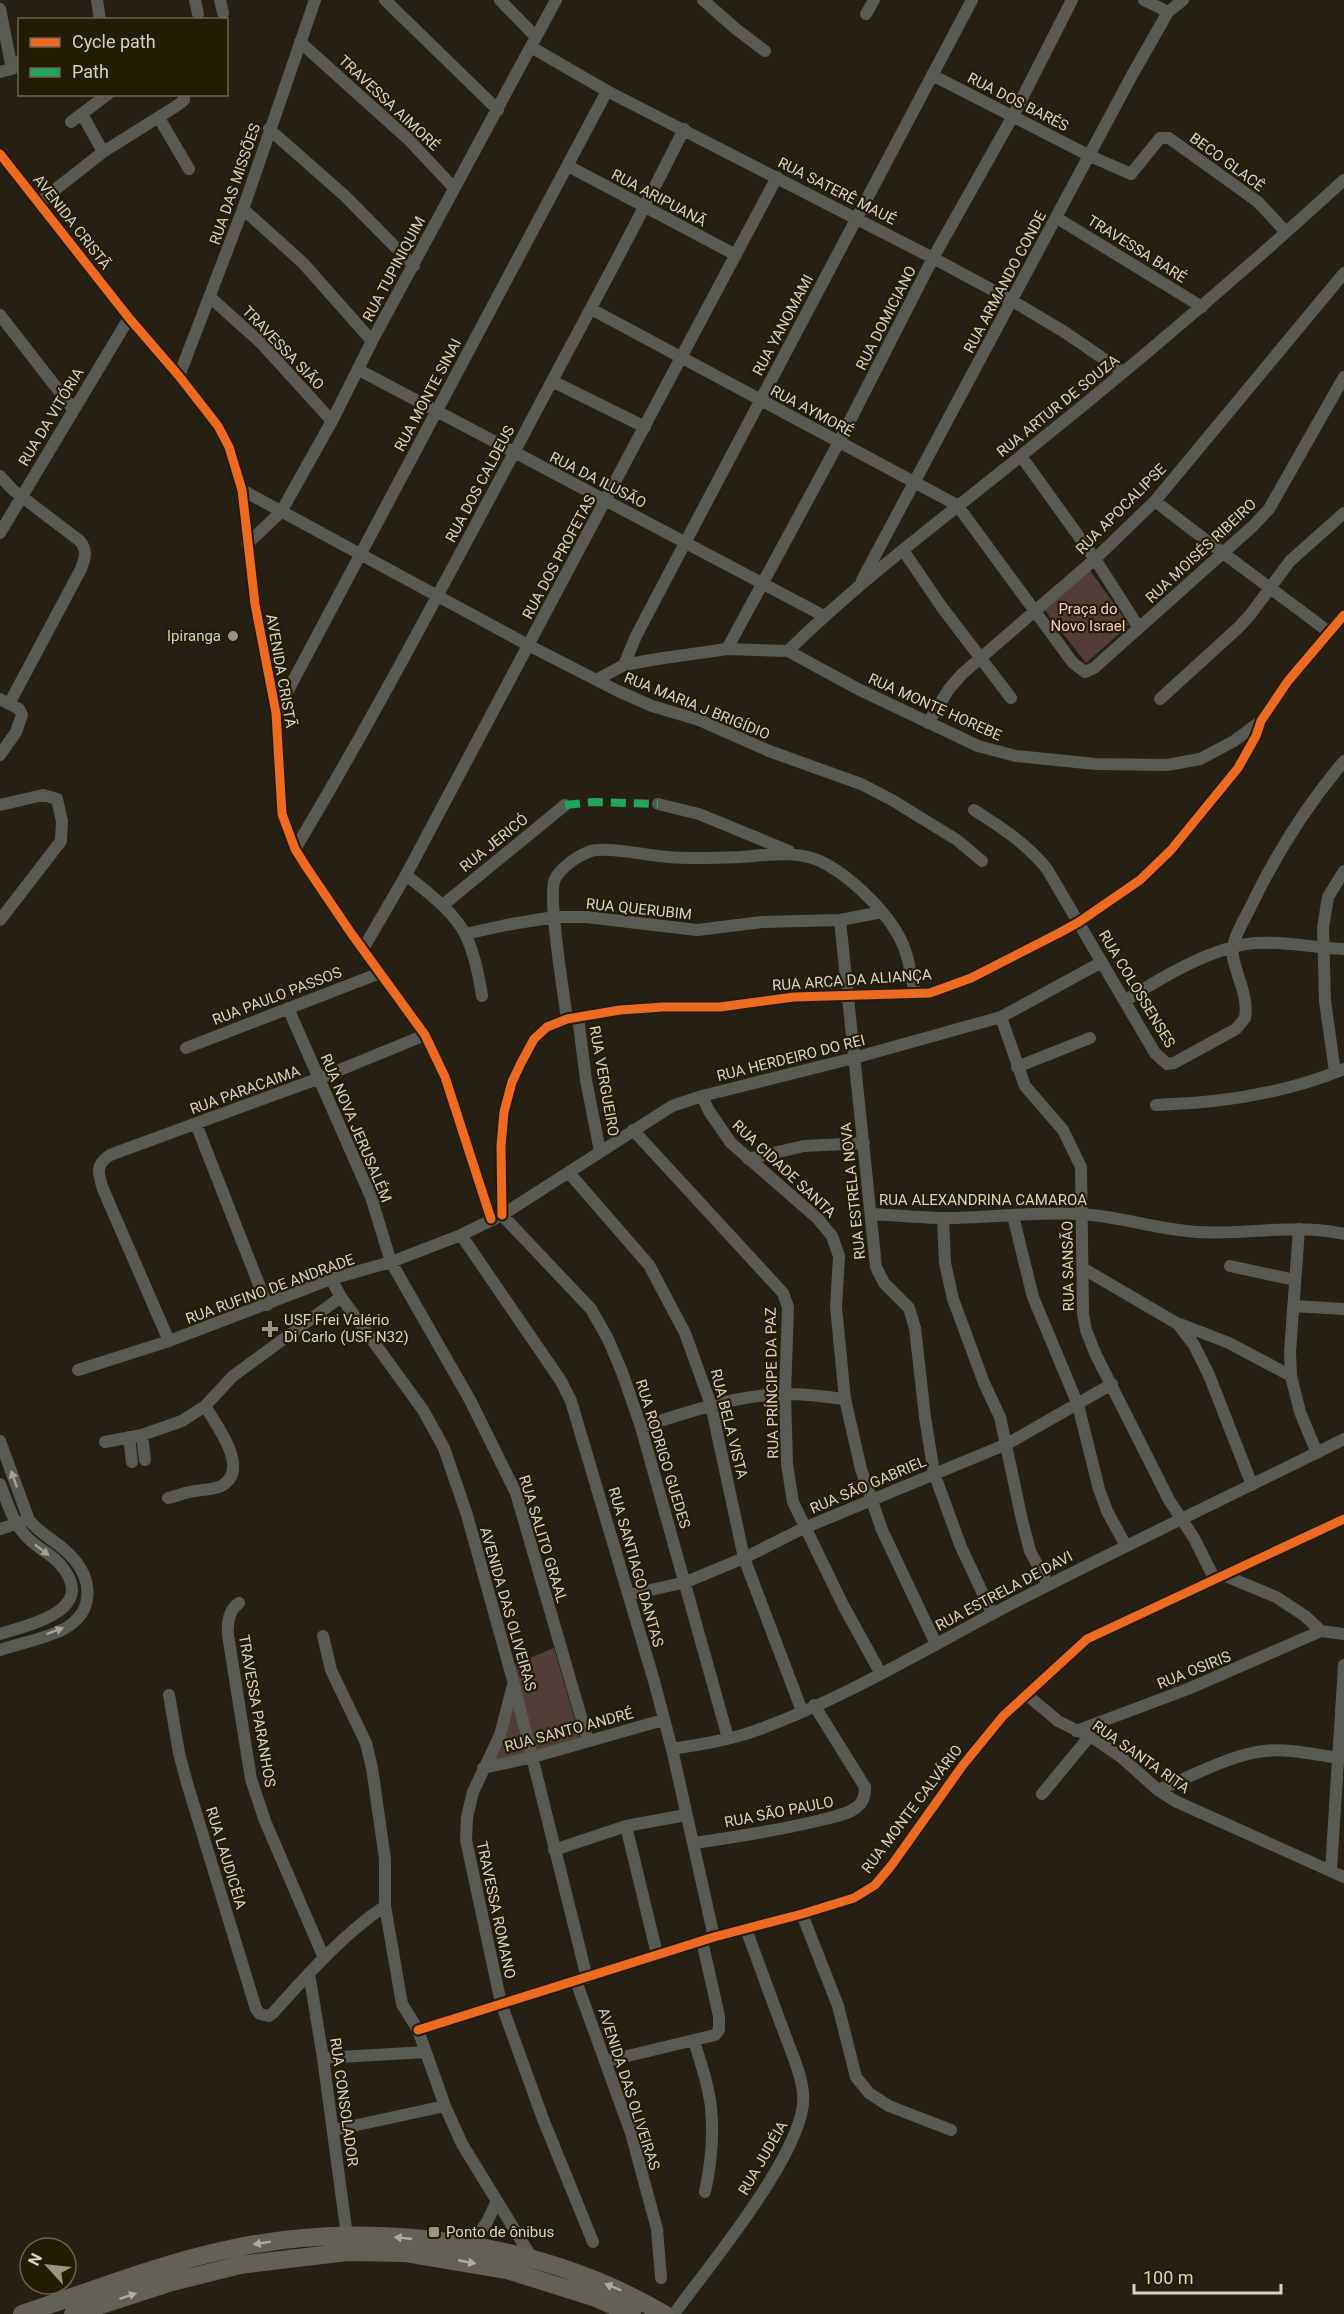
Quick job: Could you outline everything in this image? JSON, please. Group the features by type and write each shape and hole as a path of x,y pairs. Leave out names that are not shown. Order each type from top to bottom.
{"highway":[{"path":"22,2314 168,2264 225,2250 298,2238 347,2236 386,2236 470,2245 532,2258 612,2286 664,2314"},
{"path":"73,2314 172,2282 240,2265 347,2252 406,2253 496,2268 596,2298 632,2314"}],"street":[{"path":"97,0 100,18"},
{"path":"195,0 198,14"},
{"path":"220,0 223,14"},
{"name":"RUA DAS MISSÕES","path":"179,376 211,298 315,0"},
{"path":"385,0 498,110"},
{"name":"RUA SATERÊ MAUÉ","path":"500,0 534,42 607,91 1011,300 1124,372"},
{"name":"RUA TUPINIQUIM","path":"247,544 281,512 332,422 372,341 556,0"},
{"path":"703,0 765,51"},
{"path":"866,14 874,0"},
{"name":"RUA YANOMAMI","path":"624,665 636,636 972,0"},
{"name":"RUA DOMICIANO","path":"727,649 839,442 933,258 1013,116 1072,0"},
{"path":"1144,0 1168,12"},
{"name":"RUA ARMANDO CONDE","path":"860,584 1168,12 1183,0"},
{"path":"0,9 10,67"},
{"name":"TRAVESSA AIMORÉ","path":"300,42 408,139 454,188"},
{"name":"RUA DOS BARÉS","path":"932,75 1090,156"},
{"name":"RUA MONTE SINAI","path":"276,713 607,91"},
{"path":"103,152 76,118 105,96"},
{"path":"38,203 103,152 159,118 181,100"},
{"path":"159,118 189,169"},
{"path":"269,129 345,196 414,266"},
{"name":"RUA DOS CALDEUS","path":"295,849 341,772 438,596 645,208 684,129"},
{"name":"BECO GLACÊ","path":"1090,156 1133,174 1160,138 1169,138 1258,202 1286,232"},
{"name":"AVENIDA CRISTÃ","path":"0,154 129,318 218,426 238,470 242,490 255,604 276,713 282,814 295,849 425,1035 445,1077 496,1217"},
{"name":"RUA ARIPUANÃ","path":"568,166 736,255"},
{"name":"RUA DOS PROFETAS","path":"363,949 406,875 777,177"},
{"name":"RUA ARTUR DE SOUZA","path":"788,651 860,584 1021,456 1202,307 1344,180"},
{"path":"243,209 303,263 372,341"},
{"name":"TRAVESSA BARÉ","path":"1057,218 1202,307"},
{"name":"RUA APOCALIPSE","path":"928,723 949,689 981,657 1095,559 1155,501 1344,273"},
{"name":"TRAVESSA SIÃO","path":"211,298 261,343 332,422"},
{"name":"RUA AYMORÉ","path":"591,309 957,505"},
{"path":"0,315 73,409"},
{"name":"RUA DA VITÓRIA","path":"0,533 129,318"},
{"name":"RUA DA ILUSÃO","path":"359,370 824,616"},
{"name":"RUA MOISÉS RIBEIRO","path":"1035,611 1080,670 1089,672 1222,555 1269,508 1344,377"},
{"path":"552,381 645,427"},
{"path":"1021,456 1095,559 1139,628"},
{"path":"0,476 21,497 80,541 85,548 86,556 81,569 4,701 21,712 21,723 0,755"},
{"name":"RUA MARIA J BRIGÍDIO","path":"242,490 528,645 618,691 652,706 699,720 769,751 861,784 957,840 982,861"},
{"path":"1155,501 1222,555 1270,587 1329,632"},
{"path":"957,505 1035,611"},
{"path":"1160,699 1239,627 1296,555 1344,513"},
{"path":"903,550 941,606 1011,698"},
{"name":"RUA ARCA DA ALIANÇA","path":"496,1217 504,1112 512,1082 534,1039 547,1027 572,1018 631,1010 720,1007 794,997 930,993 971,978 1079,922 1140,880 1171,849 1238,768 1256,736 1261,721 1287,681 1344,615"},
{"name":"RUA MONTE HOREBE","path":"598,680 624,665 727,649 788,651 978,746 1016,756 1096,764 1177,764 1200,759 1234,741 1261,721"},
{"path":"1233,948 1255,898 1288,837 1319,791 1344,761"},
{"path":"0,805 43,795 57,799 62,821 61,842 0,920"},
{"path":"658,804 679,807 699,814 793,854 815,859 835,870 882,912 897,933 905,950 915,994"},
{"name":"RUA JERICÓ","path":"442,905 565,805"},
{"name":"RUA COLOSSENSES","path":"974,810 1014,837 1047,869 1160,1059 1167,1064 1181,1060 1236,1029 1245,1018 1245,995 1233,948"},
{"name":"RUA VERGUEIRO","path":"600,1151 572,1018 554,917 552,895 555,879 568,865 592,850 671,857 723,858 793,854"},
{"path":"1156,1105 1203,1102 1260,1094 1299,1086 1340,1071 1325,1001 1323,948 1324,910 1332,887 1344,870"},
{"path":"406,875 442,905 465,934 478,970 482,996"},
{"name":"RUA QUERUBIM","path":"465,934 554,917 586,917 697,930 762,922 840,920 882,912"},
{"name":"RUA ESTRELA NOVA","path":"840,920 876,1267 884,1283 909,1308 915,1328 934,1473 961,1547 992,1614"},
{"path":"1125,1001 1173,972 1243,945 1270,943 1344,949"},
{"name":"RUA HERDEIRO DO REI","path":"496,1217 570,1173 600,1151 672,1106 702,1095 854,1058 1001,1017 1102,962"},
{"name":"RUA PAULO PASSOS","path":"186,1048 380,973"},
{"name":"RUA NOVA JERUSALÉM","path":"288,1008 371,1197 391,1262"},
{"name":"RUA SANSÃO","path":"1001,1017 1025,1086 1063,1130 1081,1167 1084,1269 1082,1295 1086,1330 1169,1500 1219,1576"},
{"name":"RUA PARACAIMA","path":"169,1341 103,1189 98,1174 98,1167 102,1160 110,1155 320,1078 425,1035"},
{"path":"1017,1067 1090,1038"},
{"name":"RUA CIDADE SANTA","path":"702,1095 719,1127 731,1143 817,1218 832,1236 839,1256 836,1307 845,1399 871,1502 936,1644"},
{"path":"196,1124 267,1305"},
{"name":"RUA PRÍNCIPE DA PAZ","path":"633,1130 783,1293 788,1307 785,1394 787,1464 793,1502 804,1528 881,1674"},
{"path":"748,1159 804,1146 864,1143"},
{"name":"RUA BELA VISTA","path":"570,1173 649,1265 685,1333 711,1405 744,1558 802,1711"},
{"name":"RUA ALEXANDRINA CAMAROA","path":"871,1214 943,1218 1082,1214 1158,1228 1198,1232 1236,1233 1299,1229 1327,1230 1344,1234"},
{"path":"1012,1216 1033,1297 1078,1405 1099,1489 1107,1511 1126,1546"},
{"name":"RUA RUFINO DE ANDRADE","path":"78,1370 169,1341 331,1280 391,1262 461,1235 496,1217"},
{"name":"RUA RODRIGO GUEDES","path":"496,1217 591,1309 618,1361 641,1427 728,1738"},
{"path":"943,1218 945,1263 953,1299 984,1383 1000,1416 1030,1551 1048,1585"},
{"path":"1299,1229 1290,1352 1291,1376 1300,1412 1317,1453"},
{"name":"RUA SANTIAGO DANTAS","path":"461,1235 561,1381 571,1401 672,1749 714,1937"},
{"name":"RUA SALITO GRAAL","path":"391,1262 470,1400 516,1493 588,1741"},
{"path":"1230,1266 1294,1280"},
{"path":"1084,1269 1178,1323 1229,1343 1291,1376"},
{"name":"AVENIDA DAS OLIVEIRAS","path":"331,1280 423,1410 444,1448 466,1515 533,1757 582,1980 631,2133 657,2229 661,2278"},
{"path":"105,1442 142,1435 182,1420 205,1406 233,1376 341,1297"},
{"path":"1294,1306 1344,1309"},
{"path":"1178,1323 1194,1345 1209,1375 1252,1485"},
{"name":"RUA SÃO GABRIEL","path":"629,1596 686,1582 744,1558 804,1528 1007,1444 1112,1384"},
{"path":"641,1427 711,1405 785,1394 845,1399"},
{"path":"168,1498 223,1485 232,1475 233,1462 229,1448 205,1406"},
{"path":"142,1435 146,1460"},
{"path":"129,1437 132,1462"},
{"name":"RUA ESTRELA DE DAVI","path":"672,1749 759,1730 802,1711 881,1674 1048,1585 1344,1439"},
{"path":"0,1440 29,1520 68,1553 81,1568 88,1582 88,1600 79,1616 62,1630 0,1650"},
{"path":"0,1484 16,1524 25,1536 58,1563 72,1584 72,1595 66,1606 53,1616 0,1634"},
{"name":"RUA MONTE CALVÁRIO","path":"418,2030 582,1980 657,1954 854,1898 875,1885 891,1866 963,1765 1003,1716 1087,1639 1344,1519"},
{"path":"0,1529 29,1520"},
{"path":"1219,1576 1276,1597 1305,1616 1321,1630 1344,1634"},
{"name":"TRAVESSA PARANHOS","path":"239,1603 232,1610 228,1635 251,1779 265,1821 324,1958"},
{"name":"RUA OSIRIS","path":"1076,1731 1188,1689 1321,1630"},
{"path":"323,1636 331,1670 366,1743 372,1768 385,1858 385,1906 398,1990 405,2013 418,2030 445,2106 462,2145 532,2258"},
{"path":"1331,1870 1344,1665"},
{"name":"TRAVESSA ROMANO","path":"514,1684 501,1735 472,1792 467,1817 466,1840 501,2003 543,2118 593,2242"},
{"name":"RUA SANTA RITA","path":"1026,1694 1058,1721 1121,1757 1158,1790 1195,1811 1344,1877"},
{"name":"RUA LAUDICÉIA","path":"169,1695 187,1784 256,2009 265,2016 269,2016 309,1973"},
{"name":"RUA SÃO PAULO","path":"694,1843 774,1831 842,1814 856,1809 862,1803 865,1787 814,1705"},
{"name":"RUA SANTO ANDRÉ","path":"483,1768 533,1757 663,1720"},
{"path":"1042,1794 1089,1737"},
{"path":"1158,1790 1240,1756 1263,1751 1288,1751 1339,1758"},
{"path":"554,1850 626,1826 686,1815"},
{"path":"626,1826 657,1954"},
{"path":"309,1973 366,1919 385,1906"},
{"path":"802,1914 838,2006 856,2078 869,2093 889,2106 951,2130"},
{"name":"RUA JUDÉIA","path":"674,2314 765,2188 792,2143 803,2114 804,2093 797,2068 746,1929"},
{"path":"607,2061 715,2035 719,2030 719,2016 702,1941"},
{"name":"RUA CONSOLADOR","path":"309,1973 347,2236"},
{"path":"694,2040 711,2106 713,2131 705,2192"},
{"path":"323,2058 426,2052"},
{"path":"333,2130 445,2106"},
{"path":"470,2245 488,2222 496,2203"}],"green space":[{"name":"Praça do Novo Israel","path":"1089,569 1129,625 1086,663 1043,608"},
{"path":"554,1648 580,1738 537,1752 515,1664"},
{"path":"513,1692 527,1755 491,1762"}],"marked path":[{"path":"565,805 593,802 658,804"}],"cycle path":[{"path":"0,154 129,318 179,376 218,426 229,447 242,490 255,604 276,713 282,814 295,849 307,868 425,1035 445,1077 491,1219"},
{"path":"502,1215 501,1146 504,1112 512,1082 521,1063 534,1039 547,1027 567,1019 620,1010 720,1007 794,997 930,993 971,978 1059,933 1140,880 1171,850 1238,768 1256,736 1261,721 1288,681 1344,615"},
{"path":"418,2030 714,1937 854,1898 875,1885 891,1866 963,1765 1003,1716 1087,1639 1344,1519"}],"place":[{"name":"Ipiranga","path":"233,636"},
{"name":"USF Frei Valério Di Carlo (USF N32)","path":"270,1329"},
{"name":"Ponto de ônibus","path":"434,2232"}]}
